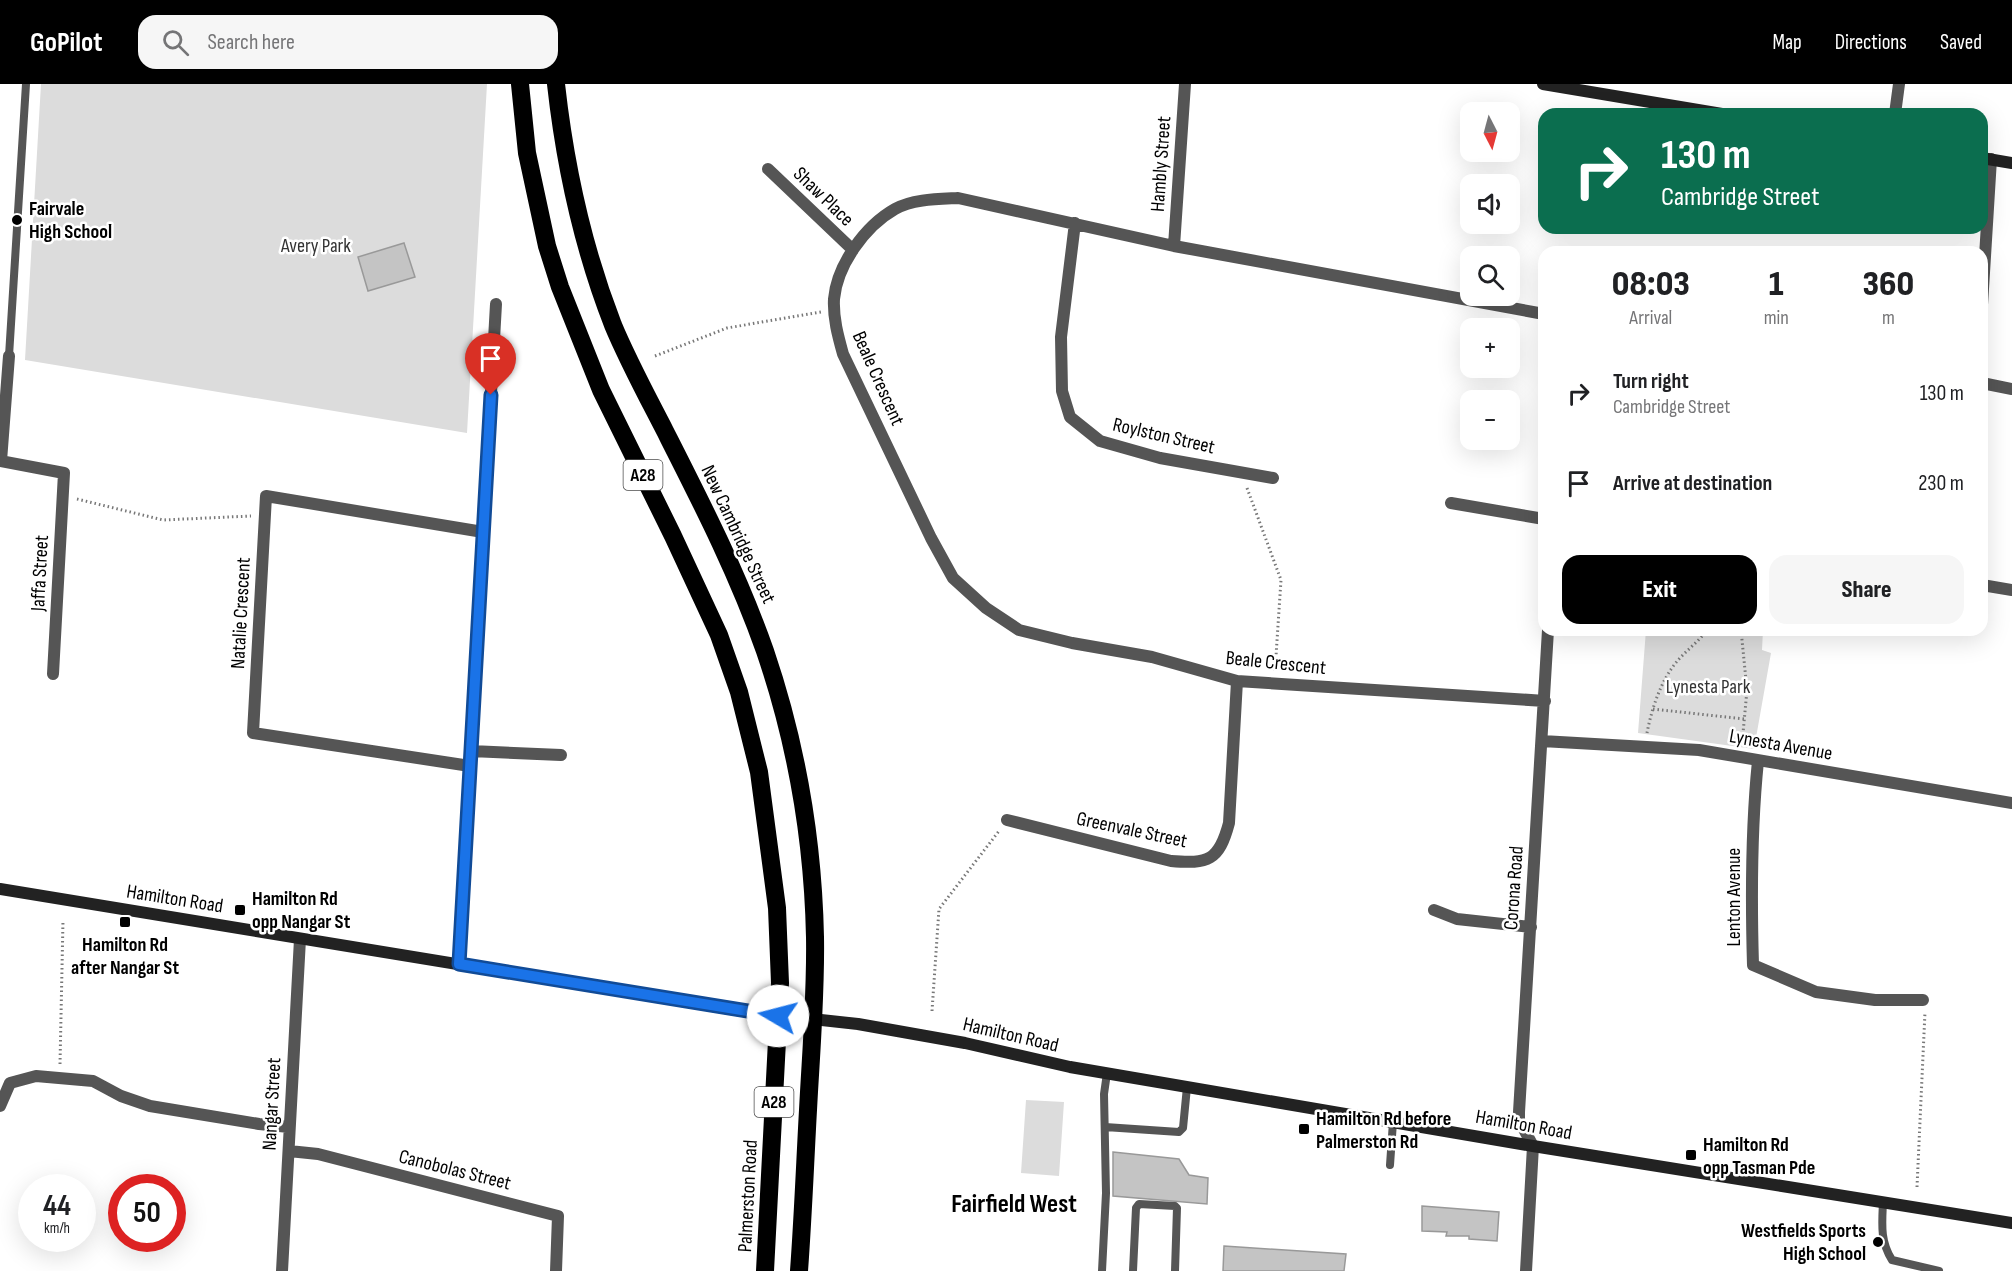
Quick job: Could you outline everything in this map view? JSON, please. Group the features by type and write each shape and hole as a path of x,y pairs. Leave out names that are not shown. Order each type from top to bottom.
{"highway":[{"name":"A28","path":"520,84 527,153 545,236 560,287 601,390 674,536 719,635 754,748 765,809 777,908 780,983 778,1016"},
{"name":"New Cambridge Street","path":"556,84 570,177 589,251 613,324 727,558 751,613 778,694 794,757 808,848 815,938 813,1019"},
{"name":"Palmerston Road","path":"765,1271 778,1016"},
{"name":"A28","path":"799,1271 813,1019"}],"main road":[{"path":"1543,84 1686,108"},
{"path":"1988,159 2012,163"},
{"name":"Hamilton Road","path":"0,889 778,1016 858,1024 965,1043 1070,1067 1533,1146 2012,1223"}],"street":[{"name":"Hambly Street","path":"1174,246 1185,84"},
{"path":"1896,108 1899,84"},
{"name":"Shaw Place","path":"768,169 853,250"},
{"name":"Beale Crescent","path":"1538,313 1174,246 958,198 927,200 895,209 873,226 853,250 841,273 834,298 835,322 843,354 931,538 953,578 986,608 1019,630 1072,643 1152,657 1237,681 1545,701"},
{"name":"Roylston Street","path":"1075,223 1061,337 1062,391 1070,417 1100,441 1161,458 1273,478"},
{"path":"459,964 496,304"},
{"path":"1,461 9,356"},
{"path":"1988,384 2012,389"},
{"name":"Jaffa Street","path":"1,461 64,473 53,674"},
{"name":"Natalie Crescent","path":"470,766 253,733 266,496 483,532"},
{"path":"1451,503 1538,518"},
{"path":"1988,586 2012,590"},
{"name":"Corona Road","path":"1533,1146 1519,1120 1519,1112 1548,636"},
{"name":"Greenvale Street","path":"1007,820 1171,861 1193,862 1211,857 1223,845 1229,823 1237,681"},
{"name":"Lynesta Avenue","path":"1542,741 1699,750 2012,803"},
{"path":"471,751 561,755"},
{"name":"Lenton Avenue","path":"1758,760 1754,799 1751,888 1753,965 1816,992 1875,1000 1923,1000"},
{"path":"1434,910 1457,919 1530,927"},
{"name":"Nangar Street","path":"282,1271 300,939"},
{"path":"0,1106 10,1083 36,1076 93,1082 121,1096 150,1106 289,1127"},
{"path":"1526,1271 1533,1146"},
{"name":"Canobolas Street","path":"288,1151 318,1154 558,1216 556,1271"}],"lane":[{"path":"9,356 26,84"},
{"path":"1102,1271 1106,1193 1104,1094 1107,1073"},
{"path":"1104,1128 1179,1132 1183,1128 1187,1087"},
{"path":"1390,1165 1393,1122"},
{"path":"1883,1202 1881,1233 1885,1249 1892,1260 1939,1271"},
{"path":"1133,1271 1136,1208 1139,1204 1177,1208 1175,1271"}],"path":[{"path":"656,356 727,328 835,309"},
{"path":"1241,472 1281,580 1274,684"},
{"path":"83,499 163,520 251,516"},
{"path":"1645,747 1653,709 1671,668 1702,636"},
{"path":"1740,758 1747,690 1742,636"},
{"path":"1653,709 1744,719"},
{"path":"932,1011 939,909 1007,820"},
{"path":"60,1078 63,920"},
{"path":"1917,1187 1925,1010 1923,1000"}],"green space":[{"name":"Avery Park","path":"41,84 487,84 467,433 25,360"},
{"name":"Lynesta Park","path":"1646,636 1763,636 1762,650 1771,653 1754,749 1638,733"},
{"path":"1026,1100 1064,1102 1059,1176 1021,1173"}],"building":[{"path":"404,243 415,277 368,291 358,257"},
{"path":"1113,1152 1179,1159 1189,1175 1208,1178 1207,1204 1113,1196"},
{"path":"1422,1206 1499,1212 1497,1241 1469,1239 1469,1236 1446,1236 1447,1232 1422,1231"},
{"path":"1224,1246 1346,1254 1344,1271 1223,1271"}],"place":[{"name":"Fairvale High School","path":"17,220"},
{"name":"Hamilton Rd opp Nangar St","path":"240,910"},
{"name":"Hamilton Rd after Nangar St","path":"125,922"},
{"name":"Hamilton Rd before Palmerston Rd","path":"1304,1129"},
{"name":"Hamilton Rd opp Tasman Pde","path":"1691,1155"},
{"name":"Westfields Sports High School","path":"1878,1242"}],"district":[{"name":"Fairfield West","path":"1014,1203"}],"route":[{"path":"491,395 459,964 778,1016"}]}
